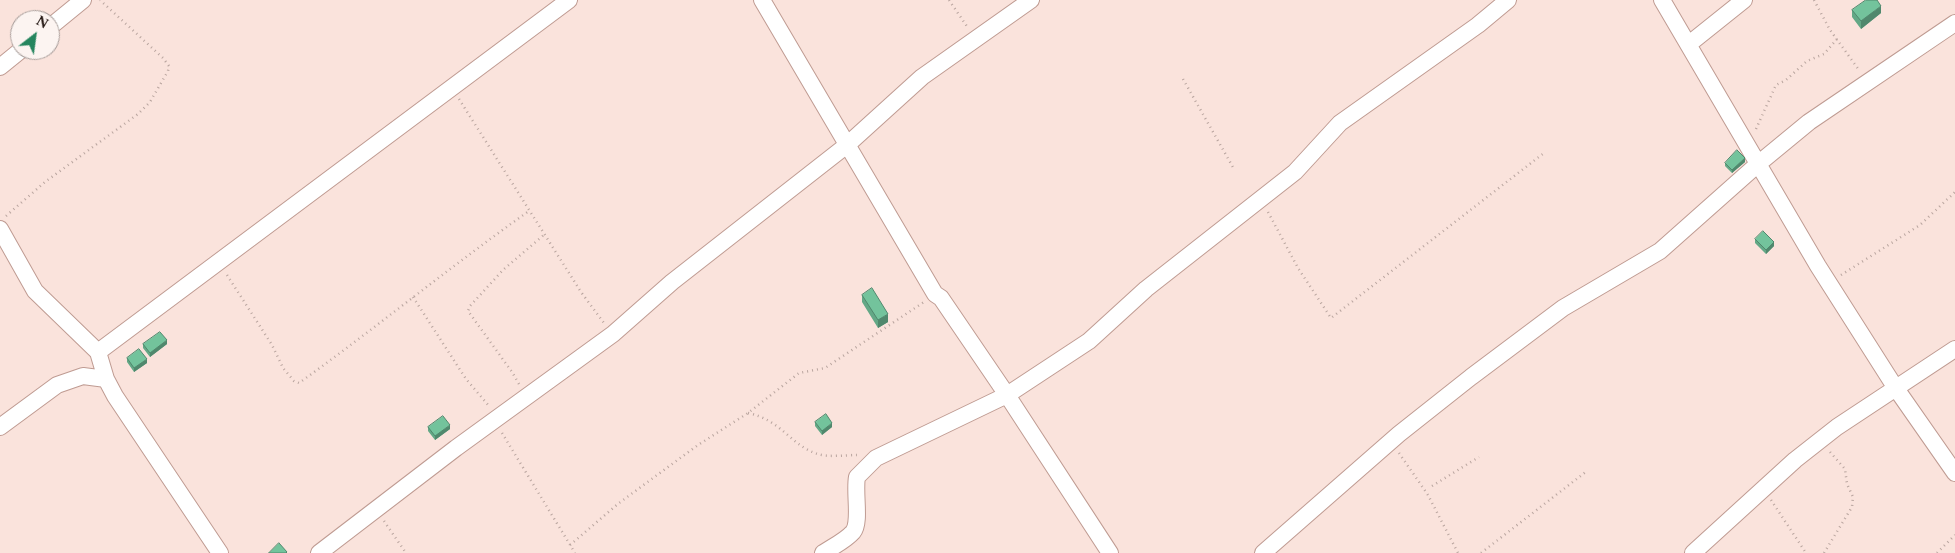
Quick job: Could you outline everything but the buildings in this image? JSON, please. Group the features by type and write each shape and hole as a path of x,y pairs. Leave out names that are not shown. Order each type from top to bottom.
{"street":[{"path":"60,19 83,0"},
{"path":"98,352 569,0"},
{"path":"762,0 935,294 941,298 1007,395 1110,553"},
{"path":"318,553 613,334 672,282 847,145 922,78 1031,0"},
{"path":"823,553 850,535 856,528 858,519 855,505 857,477 876,458 1007,395 1103,330 1146,289 1295,172 1340,123 1478,25 1508,0"},
{"path":"1662,0 1829,282 1895,387 1955,473"},
{"path":"1689,44 1744,0"},
{"path":"1263,553 1470,376 1563,308 1660,251 1758,164 1809,122 1955,23"},
{"path":"0,67 10,59"},
{"path":"0,229 35,291 98,352 106,379 220,553"},
{"path":"1694,553 1764,488 1819,442 1895,387 1955,348"},
{"path":"0,427 57,385 83,376 106,379"}],"path":[{"path":"0,221 45,182 138,114 150,102 168,71 169,66 163,58 100,0"},
{"path":"949,0 976,39"},
{"path":"1814,0 1836,39 1867,82"},
{"path":"1746,142 1757,126 1775,86 1786,80 1807,61 1824,54 1836,39"},
{"path":"1183,79 1234,169"},
{"path":"452,87 581,292 613,334"},
{"path":"1265,206 1298,268 1331,318 1544,152"},
{"path":"1829,282 1920,226 1955,192"},
{"path":"218,261 272,345 283,368 297,382 352,346 413,297 529,211"},
{"path":"526,399 512,372 468,311 470,306 503,270 545,234"},
{"path":"570,545 619,503 698,445 748,413 799,373 825,368 935,294"},
{"path":"413,297 466,379 497,419 575,553"},
{"path":"748,413 778,425 817,454 862,455"},
{"path":"1391,442 1428,495 1458,553"},
{"path":"1819,442 1845,469 1847,484 1852,496 1850,513 1824,553"},
{"path":"1432,486 1479,457"},
{"path":"1481,553 1587,471"},
{"path":"1764,488 1806,553"},
{"path":"376,509 406,553"},
{"path":"1937,553 1955,535"}]}
